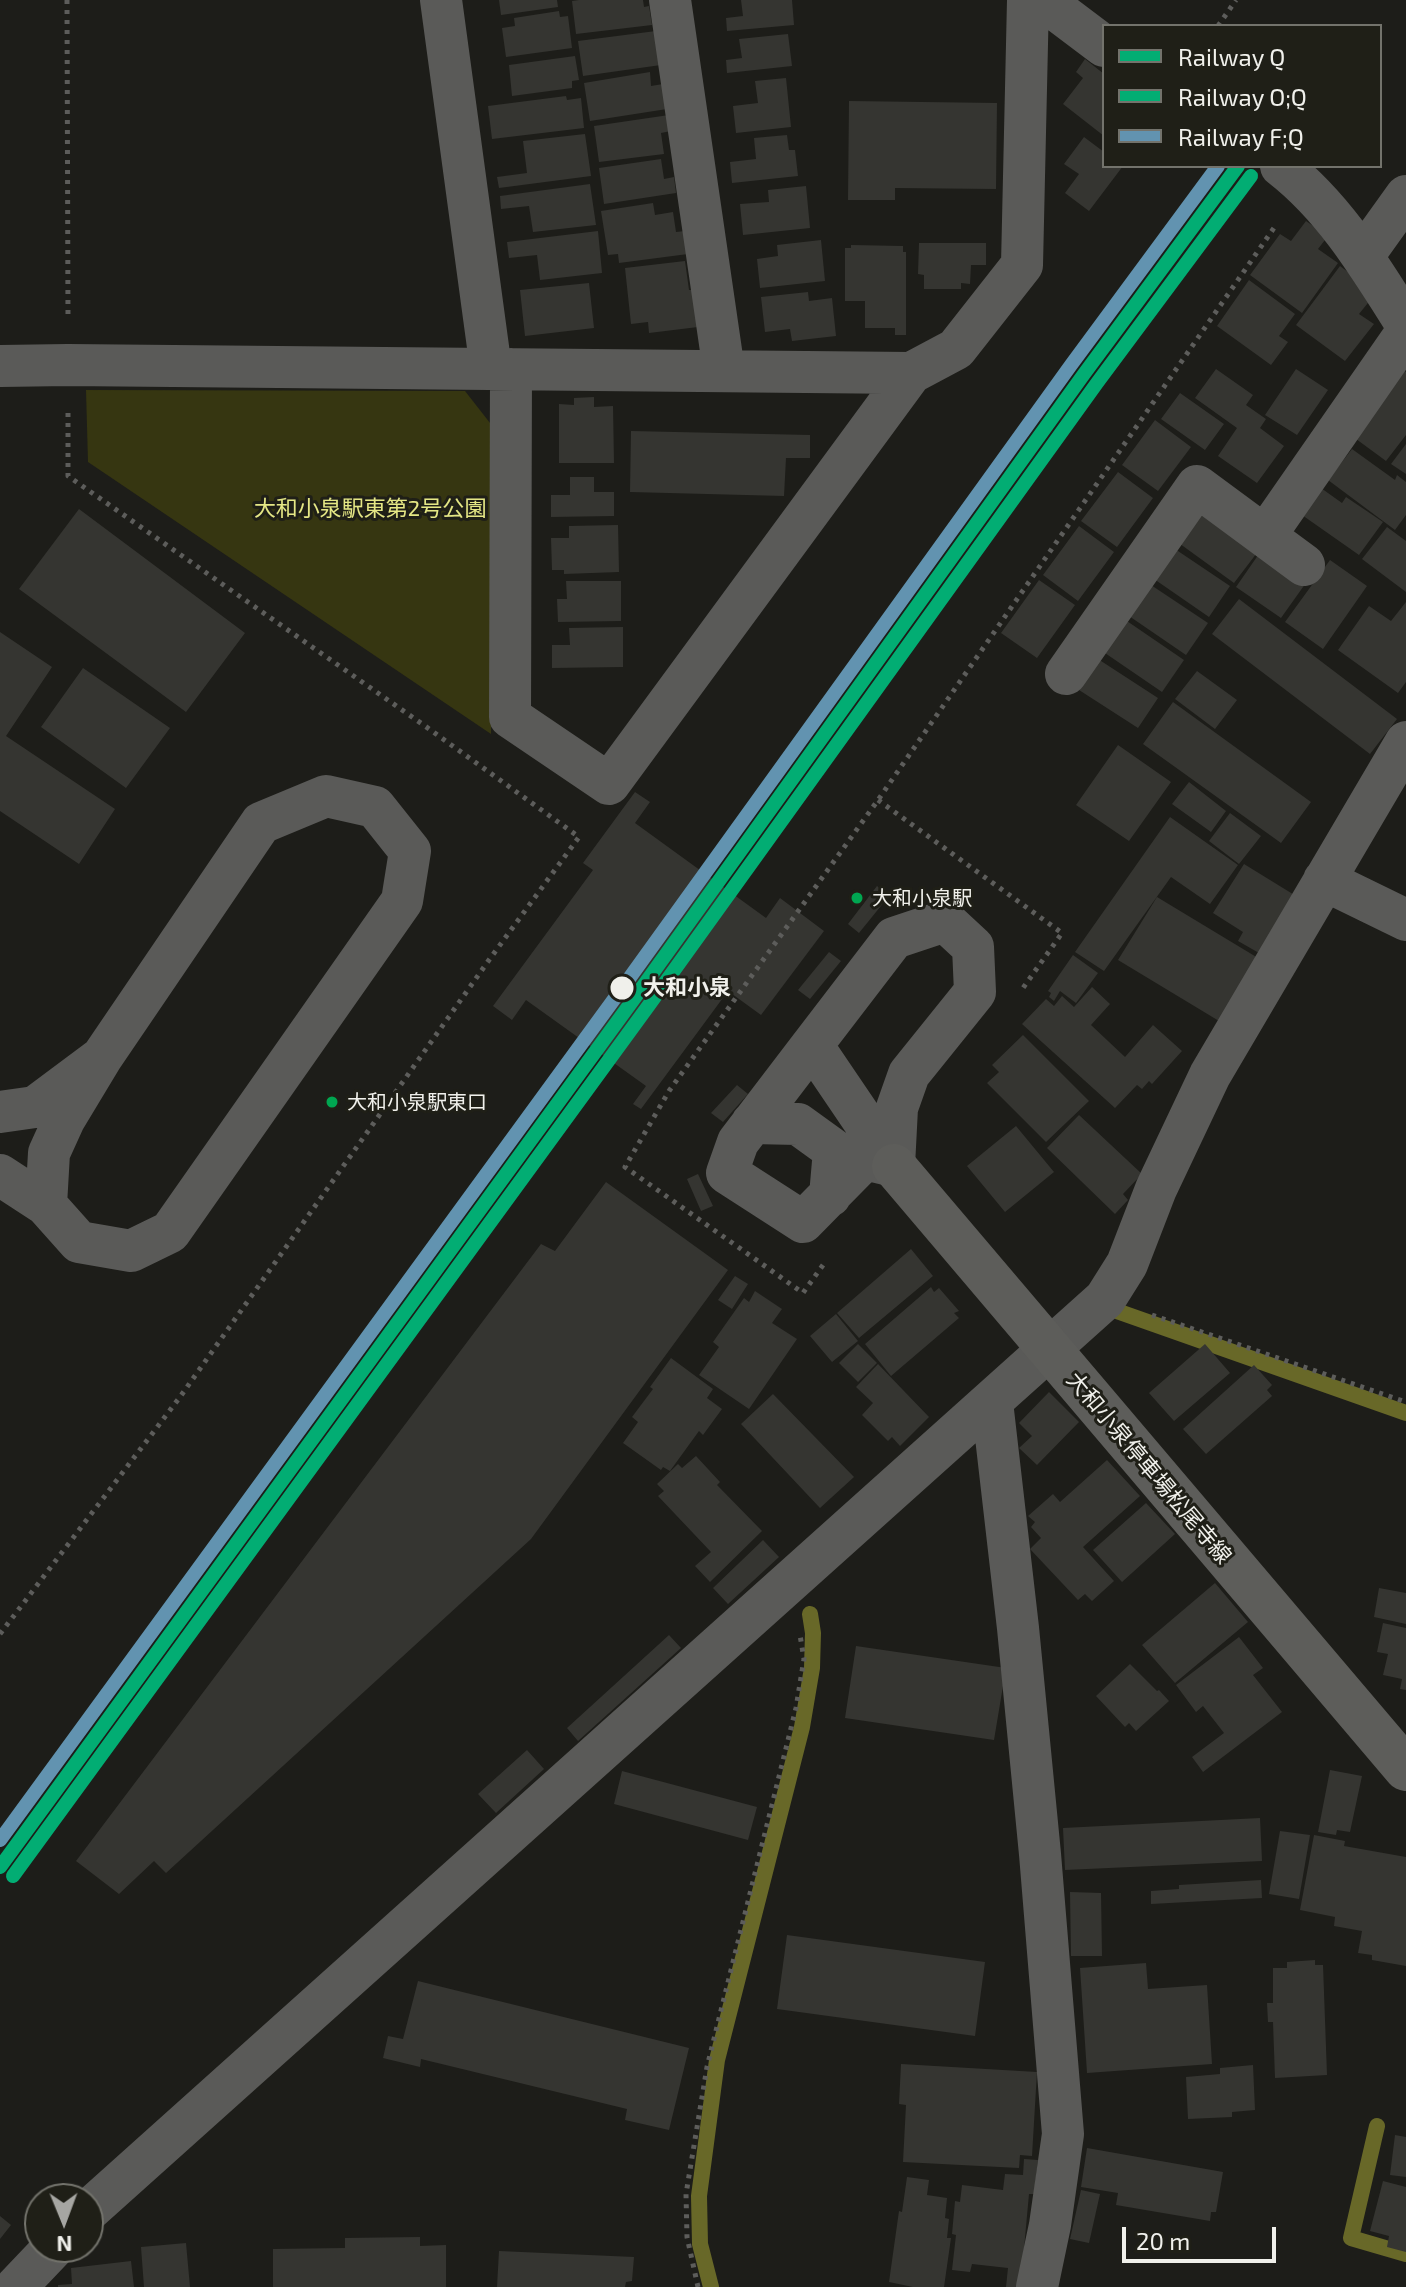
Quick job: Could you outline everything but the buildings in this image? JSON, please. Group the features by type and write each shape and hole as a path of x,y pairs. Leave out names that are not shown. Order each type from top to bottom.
{"main road":[{"name":"大和小泉停車場松尾寺線","path":"894,1166 1406,1769"}],"street":[{"path":"441,0 501,369 510,717 609,784 911,373 956,349 1022,265 1028,0"},
{"path":"670,0 724,371"},
{"path":"1043,0 1102,44"},
{"path":"1292,175 1326,208 1363,256 1406,324"},
{"path":"1363,256 1406,196"},
{"path":"1265,536 1406,333"},
{"path":"0,366 911,373"},
{"path":"1066,674 1197,486 1304,565"},
{"path":"104,2197 1105,1299 1127,1264 1156,1189 1210,1075 1406,742"},
{"path":"0,1175 46,1205 79,1242 131,1251 170,1232 402,901 410,851 375,807 326,796 261,823 102,1057 64,1120 49,1153 46,1205"},
{"path":"1324,880 1406,920"},
{"path":"945,921 973,947 975,992 909,1074 897,1108 894,1166 865,1159 803,1222 727,1173 738,1142 894,938 945,921"},
{"path":"812,1045 894,1166"},
{"path":"0,1112 35,1107 102,1057"},
{"path":"752,1123 798,1124 834,1150 830,1196"},
{"path":"992,1402 1038,1839 1063,2134 1050,2225 1037,2287"},
{"path":"16,2287 39,2263"}],"path":[{"path":"0,1634 180,1397 579,837 68,476 67,0"},
{"path":"1219,24 1236,0"},
{"path":"625,1167 669,1091 878,800 1292,175"},
{"path":"1105,1299 1406,1402"},
{"path":"698,2287 687,2237 686,2194 705,2081 796,1708 804,1659 797,1622 775,1593"}],"green space":[{"name":"大和小泉駅東第2号公園","path":"86,390 465,391 490,423 491,734 88,462"}],"waterway":[{"path":"1111,1309 1406,1413"},
{"path":"711,2287 700,2244 699,2196 717,2060 802,1727 812,1668 810,1614"},
{"path":"1377,2126 1351,2238 1406,2254"}],"rail line":[{"name":"F;Q","path":"0,1840 1217,168"},
{"name":"Q","path":"0,1867 1237,168"},
{"name":"O;Q","path":"13,1876 649,1005 1097,383 1251,176"}],"place":[{"name":"大和小泉駅","path":"857,898"},
{"name":"大和小泉","path":"622,988"},
{"name":"大和小泉駅東口","path":"332,1102"}]}
